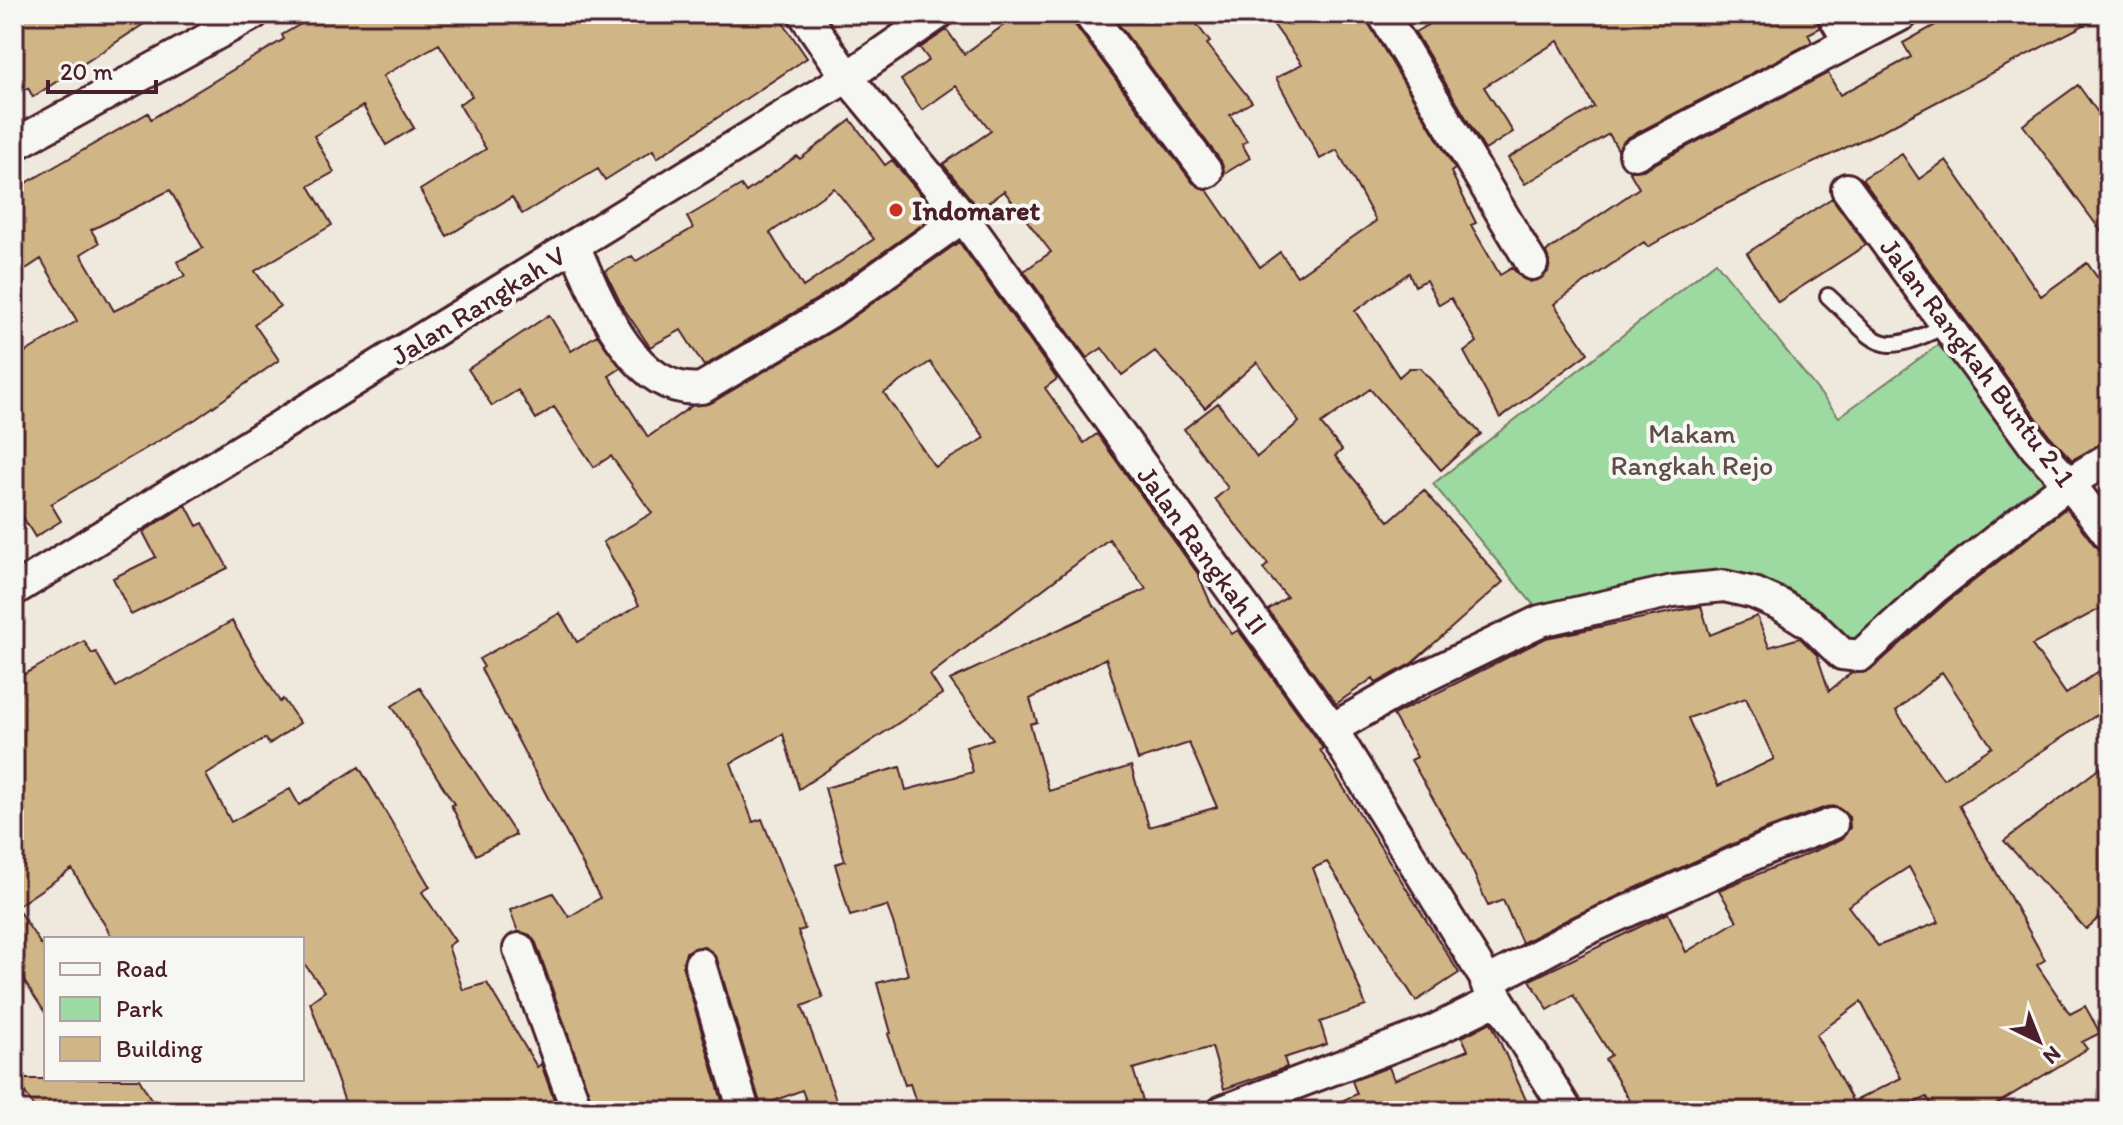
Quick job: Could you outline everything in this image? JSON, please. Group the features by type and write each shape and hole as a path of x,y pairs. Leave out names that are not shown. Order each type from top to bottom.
{"street":[{"path":"14,145 253,14"},
{"name":"Jalan Rangkah II","path":"804,14 847,77 963,217 1332,729 1567,1111"},
{"name":"Jalan Rangkah V","path":"14,590 847,77 938,14"},
{"path":"1089,14 1207,172"},
{"path":"1383,14 1532,264"},
{"path":"1833,14 1849,42"},
{"path":"1635,154 1903,14"},
{"name":"Jalan Rangkah Buntu 2-1","path":"1847,189 2036,448 2069,483 2109,535"},
{"path":"574,245 605,314 630,352 647,371 686,390 702,388 830,312 963,217"},
{"path":"1332,729 1416,681 1540,621 1673,591 1724,586 1754,593 1811,624 1842,654 1860,656 1935,588 2069,483 2109,458"},
{"path":"1223,1111 1433,1031 1583,931 1770,847 1832,824"},
{"path":"519,949 577,1111"},
{"path":"700,964 744,1111"}],"lane":[{"path":"1828,296 1877,342 1891,346 1904,346 1947,325"}],"green space":[{"name":"Makam Rangkah Rejo","path":"1716,262 1839,417 1938,345 2055,478 1851,643 1716,579 1614,589 1537,609 1433,484"}],"building":[{"path":"14,14 159,14 33,97 28,88 14,97"},
{"path":"318,14 777,14 807,58 657,158 653,150 605,180 598,169 522,214 512,197 447,236 420,190 486,149 459,104 472,96 439,44 383,76 414,128 386,145 363,106 314,136 334,172 309,186 332,225 255,271 280,306 254,324 279,360 196,419 51,504 61,521 35,537 14,502 14,359 77,321 41,259 14,277 14,190 148,113 151,119 284,39 282,35","holes":["170,190 203,248 177,262 185,276 114,311 81,254 99,243 91,230"]},
{"path":"1019,14 1071,14 1075,25 1193,183 1207,190 1260,267 1280,252 1297,276 1376,221 1337,150 1320,159 1276,78 1302,64 1266,14 1363,14 1455,169 1451,172 1476,223 1471,225 1500,275 1512,268 1531,282 1548,272 1550,263 1546,252 1639,188 1629,171 1643,170 1828,73 1840,95 1911,57 1903,43 1941,22 1936,14 2105,14 1883,130 1707,213 1648,247 1644,242 1554,304 1588,353 1500,418 1464,352 1477,342 1451,298 1439,305 1426,280 1415,286 1409,273 1355,311 1399,377 1409,368 1420,368 1481,434 1441,470 1370,389 1321,424 1342,450 1335,456 1389,521 1424,490 1503,582 1412,663 1376,683 1373,678 1336,704 1268,610 1287,597 1263,569 1268,564 1215,499 1228,488 1184,429 1218,403 1257,457 1299,422 1257,362 1205,408 1155,351 1122,375 1102,348 1087,358 1024,271 1051,252 1004,191 979,209 943,164 991,131 956,86 922,110 901,80 929,60 920,48 947,30 964,54"},
{"path":"1111,14 1189,14 1210,42 1207,44 1252,102 1230,115 1247,141 1242,144 1250,158 1224,174 1221,161"},
{"path":"1447,14 1815,14 1820,28 1808,34 1812,42 1627,138 1618,150 1609,134 1525,184 1508,158 1594,107 1558,41 1484,87 1513,132 1485,150 1415,32"},
{"path":"2078,85 2109,128 2109,242 2023,125"},
{"path":"851,120 885,165 892,160 937,214 820,297 704,366 681,330 650,347 622,306 605,271 632,256 636,261 693,228 687,217 741,185 746,192 797,156 800,159","holes":["834,188 874,239 803,287 770,233"]},
{"path":"1902,154 1919,179 1946,160 2041,296 2087,263 2109,294 2109,440 2072,460 2050,436 1862,179"},
{"path":"1832,198 1866,245 1778,302 1747,253"},
{"path":"959,242 1057,379 1045,388 1084,443 1097,434 1198,574 1211,604 1232,634 1238,630 1317,739 1323,749 1320,750 1459,973 1416,1001 1327,862 1313,868 1366,1006 1320,1022 1327,1044 1284,1058 1287,1067 1224,1089 1212,1047 1133,1069 1146,1111 919,1111 910,1084 905,1085 888,1034 891,1033 877,983 908,975 893,922 887,906 850,916 835,864 845,861 825,788 900,767 906,790 973,772 966,747 993,739 950,680 1146,589 1109,539 930,675 942,694 799,789 783,734 731,763 753,822 762,819 805,929 798,931 823,998 802,1006 840,1111 810,1111 802,1090 761,1106 717,959 703,946 686,952 683,968 725,1111 595,1111 536,943 530,935 518,932 510,910 553,893 569,917 600,898 481,669 484,667 479,659 560,613 577,642 639,605 603,542 652,513 611,456 594,467 554,407 536,419 518,390 492,406 468,369 549,315 571,351 597,335 621,368 609,376 648,437 693,405 711,403 839,327","holes":["930,362 985,438 935,467 884,393","1106,658 1138,760 1189,743 1217,807 1149,827 1131,766 1049,791 1030,724 1037,722 1030,699"]},
{"path":"186,505 197,526 203,523 228,568 131,615 113,578 156,557 143,532"},
{"path":"2066,508 2095,546 2109,553 2109,604 2032,645 2066,694 2109,664 2109,707 1959,805 2045,960 2037,965 2070,1014 2085,1006 2100,1033 2082,1042 2087,1049 1985,1111 1935,1111 1927,1097 1898,1111 1636,1111 1605,1059 1611,1055 1573,995 1548,1010 1530,980 1668,913 1686,952 1737,921 1719,890 1839,841 1850,828 1849,817 1836,806 1826,807 1764,830 1576,915 1522,943 1503,900 1488,906 1469,862 1411,760 1417,757 1393,715 1546,638 1701,606 1710,635 1757,616 1769,647 1800,638 1817,655 1829,691 1851,673 1872,669 1947,602","holes":["1942,672 1992,747 1943,779 1896,711","1746,698 1774,759 1718,786 1688,718","1909,867 1939,922 1878,946 1848,906","1861,1002 1901,1078 1853,1102 1816,1035"]},
{"path":"232,621 280,702 283,699 300,723 269,744 265,738 206,775 231,822 290,789 299,805 359,767 430,887 422,892 455,941 448,946 463,990 487,983 537,1067 541,1064 558,1111 348,1111 310,1002 325,991 304,964 304,937 112,937 72,869 16,907 44,949 44,1011 14,966 14,680 84,641 92,654 96,652 116,687"},
{"path":"420,688 516,835 476,855 451,805 454,804 392,706"},
{"path":"2109,761 2109,909 2086,929 2004,841"},
{"path":"1491,1022 1531,1111 1320,1111 1357,1094 1352,1081 1389,1067 1394,1080 1468,1050 1462,1037"},
{"path":"17,1079 140,1081 158,1111 36,1111"}],"place":[{"name":"Indomaret","path":"896,210"}]}
